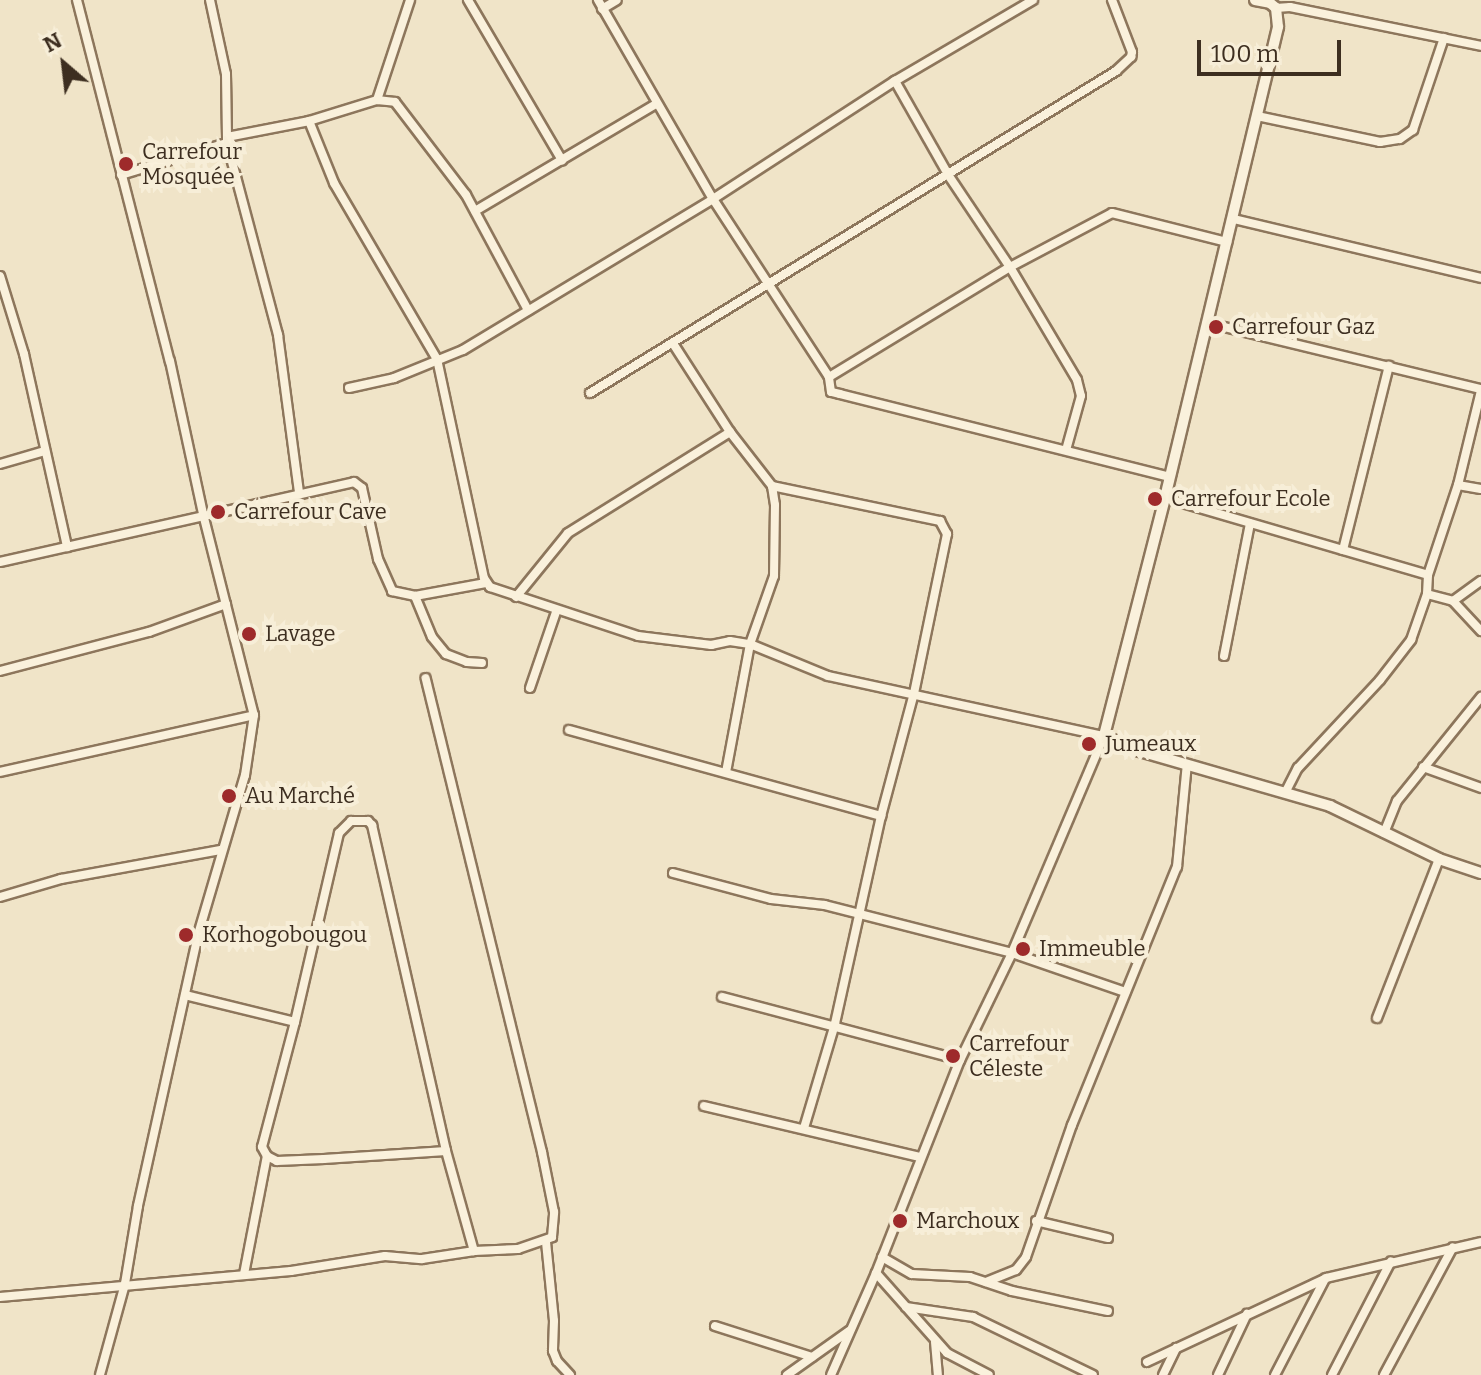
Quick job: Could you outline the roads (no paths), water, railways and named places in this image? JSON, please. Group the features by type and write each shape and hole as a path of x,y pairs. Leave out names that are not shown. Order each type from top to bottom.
{"street":[{"path":"77,0 170,361 203,514 254,715 245,775 220,850 185,995 125,1284 100,1375"},
{"path":"210,0 226,74 227,140 278,335 299,492"},
{"path":"377,100 410,0"},
{"path":"468,0 562,160"},
{"path":"617,0 600,4 713,199 829,377 831,392 1170,477"},
{"path":"349,388 394,378 463,350 713,199 895,81 1033,0"},
{"path":"590,393 949,176 1126,62 1132,52 1112,0"},
{"path":"831,1375 876,1273 919,1157 960,1060 1012,953 1104,736 1234,219 1278,27 1276,8 1270,3 1255,0"},
{"path":"1276,8 1290,3 1481,46"},
{"path":"1257,116 1380,142 1400,139 1413,130 1444,38"},
{"path":"895,81 949,176 1010,267 1077,380 1081,396 1066,450"},
{"path":"121,175 227,140 309,121 377,100 401,107 475,211 528,310"},
{"path":"475,211 656,104"},
{"path":"309,121 334,183 437,359 486,583"},
{"path":"829,377 1010,267 1112,213 1227,242"},
{"path":"1234,219 1481,278"},
{"path":"0,276 24,354 67,547"},
{"path":"1208,323 1389,366 1481,392 1458,485 1428,575 1427,594 1411,640 1380,680 1298,768 1285,793"},
{"path":"674,345 730,432 772,486 776,546 774,576 750,644 726,772"},
{"path":"1343,550 1389,366"},
{"path":"516,597 568,533 730,432"},
{"path":"0,464 45,451"},
{"path":"0,562 338,483 359,484 387,583 392,591 415,596 486,583 556,612 638,636 711,645 730,641 750,644 828,676 1104,736 1133,749 1330,806 1439,859 1481,873"},
{"path":"1458,485 1481,489"},
{"path":"772,486 940,521 947,534 914,693 881,816 835,1024 804,1128"},
{"path":"1165,498 1428,575"},
{"path":"1224,656 1250,524"},
{"path":"1453,601 1481,581"},
{"path":"1427,594 1453,601 1481,631"},
{"path":"415,596 432,637 446,654 467,662 482,663"},
{"path":"0,671 149,632 226,604"},
{"path":"530,688 556,612"},
{"path":"0,1297 244,1274 370,1257 422,1259 474,1251 518,1249 546,1242 555,1230 542,1152 426,678"},
{"path":"1384,833 1397,801 1481,697"},
{"path":"0,772 254,715"},
{"path":"569,730 881,816"},
{"path":"986,1282 1016,1270 1021,1263 1125,992 1177,867 1187,764"},
{"path":"1423,767 1481,788"},
{"path":"446,1151 277,1161 267,1156 262,1147 339,833 351,821 368,821 372,825 446,1151 474,1251"},
{"path":"0,897 61,879 220,850"},
{"path":"1377,1018 1439,859"},
{"path":"673,873 771,899 815,903 1012,953 1125,992"},
{"path":"185,995 295,1022"},
{"path":"722,997 835,1024 960,1060"},
{"path":"704,1106 919,1157"},
{"path":"244,1274 267,1156"},
{"path":"1036,1221 1108,1238"},
{"path":"546,1242 554,1321 553,1351 557,1361 570,1375"},
{"path":"1147,1362 1326,1278 1481,1242"},
{"path":"1384,1375 1453,1247"},
{"path":"882,1257 912,1274 970,1277 1108,1311"},
{"path":"1332,1375 1391,1261"},
{"path":"876,1273 947,1353 989,1375"},
{"path":"1275,1375 1326,1278"},
{"path":"906,1307 973,1317 1093,1375"},
{"path":"1218,1375 1247,1314"},
{"path":"715,1326 812,1357"},
{"path":"787,1375 849,1330"},
{"path":"935,1341 938,1375"},
{"path":"1163,1375 1176,1348"}],"place":[{"name":"Carrefour Mosquée","path":"126,164"},
{"name":"Carrefour Gaz","path":"1216,327"},
{"name":"Carrefour Ecole","path":"1155,499"},
{"name":"Carrefour Cave","path":"218,512"},
{"name":"Lavage","path":"249,634"},
{"name":"Jumeaux","path":"1089,744"},
{"name":"Au Marché","path":"229,796"},
{"name":"Korhogobougou","path":"186,935"},
{"name":"Immeuble","path":"1023,949"},
{"name":"Carrefour Céleste","path":"953,1056"},
{"name":"Marchoux","path":"900,1221"}]}
